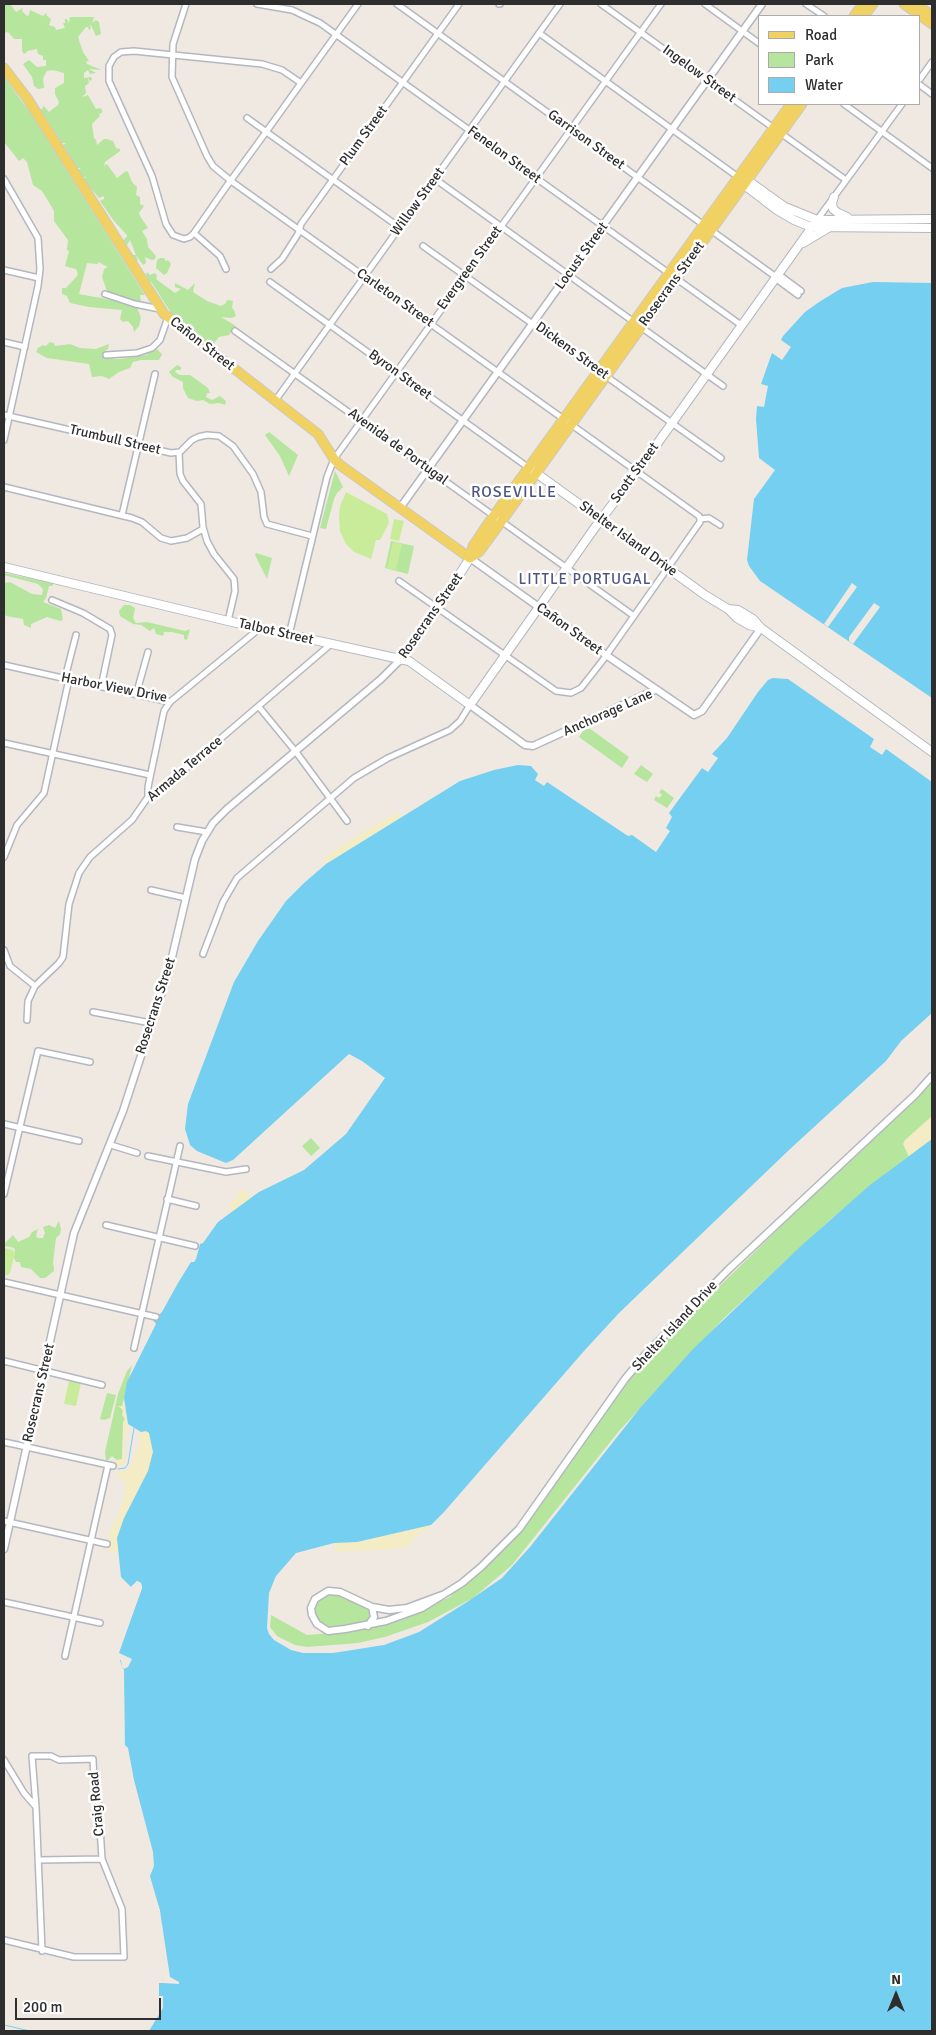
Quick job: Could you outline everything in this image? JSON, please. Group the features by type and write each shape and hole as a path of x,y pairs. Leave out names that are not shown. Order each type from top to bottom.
{"main road":[{"path":"855,15 863,4"},
{"path":"865,15 873,4"},
{"path":"904,4 919,15"},
{"path":"916,4 932,16"},
{"path":"921,16 932,24"},
{"name":"Cañon Street","path":"4,68 28,98 161,309 168,317 318,434 334,459 470,558"},
{"name":"Rosecrans Street","path":"400,660 438,608 470,558 479,552 497,519 777,130 790,105"},
{"name":"Rosecrans Street","path":"777,130 801,105"},
{"path":"742,179 750,182 785,207 817,220 932,219"},
{"path":"742,179 746,187 777,210 811,227 932,228"},
{"path":"834,197 832,205 836,212 846,217 857,219"},
{"name":"Scott Street","path":"470,705 817,220"},
{"path":"794,251 829,227"},
{"name":"Shelter Island Drive","path":"532,470 728,609 737,618 749,625 762,628 932,752"},
{"name":"Talbot Street","path":"4,567 228,621 409,661 470,705"}],"street":[{"name":"Carleton Street","path":"186,4 175,36 171,72 173,82 206,156 213,166 700,519 709,518 720,525"},
{"name":"Fenelon Street","path":"257,4 283,8 314,19 741,325"},
{"path":"301,83 287,73 269,66 127,51 118,54 110,64 108,74 110,83 152,176 168,227 173,235 180,239 188,238 194,233 358,4"},
{"name":"Garrison Street","path":"397,4 799,293"},
{"name":"Plum Street","path":"271,269 285,254 300,224 459,4"},
{"name":"Willow Street","path":"275,401 560,4"},
{"name":"Ingelow Street","path":"601,4 846,180"},
{"name":"Evergreen Street","path":"288,634 328,471 334,459 661,4"},
{"path":"705,4 758,42"},
{"name":"Locust Street","path":"400,508 762,4"},
{"path":"806,4 822,15"},
{"path":"539,33 742,179"},
{"path":"921,78 932,62"},
{"path":"921,86 932,94"},
{"path":"845,105 932,168"},
{"name":"Scott Street","path":"817,220 901,105"},
{"path":"247,118 399,227"},
{"path":"4,179 38,238 40,278 25,347 6,415 4,440"},
{"path":"435,179 723,386"},
{"path":"194,233 220,256 226,269"},
{"name":"Dickens Street","path":"422,246 466,275 721,458"},
{"path":"4,270 40,278"},
{"name":"Byron Street","path":"270,282 532,470"},
{"path":"105,294 135,304 161,309"},
{"path":"106,355 140,352 152,348 159,342 168,317"},
{"name":"Avenida de Portugal","path":"235,331 634,616"},
{"path":"4,342 25,347"},
{"path":"122,515 155,374"},
{"name":"Trumbull Street","path":"6,415 164,451 179,452 192,440 202,436 216,436 225,440 243,458 256,478 267,524 312,536"},
{"path":"179,452 180,474 183,482 200,502 203,529 214,554 234,579 235,591 228,621"},
{"path":"4,487 122,515 137,520 161,538 170,541 187,538 203,529"},
{"path":"399,581 556,692 566,694 576,692 581,688 634,616 700,522 700,519"},
{"name":"Cañon Street","path":"470,558 656,690"},
{"path":"52,600 84,613 110,629 112,635 101,687"},
{"name":"Harbor View Drive","path":"4,665 170,702 260,628"},
{"name":"Anchorage Lane","path":"525,744 535,746 656,690 688,712 694,715 699,714 762,628"},
{"path":"4,857 17,825 44,792 69,679 66,674 76,635"},
{"name":"Armada Terrace","path":"28,1020 28,1001 35,986 59,963 62,957 69,904 79,874 90,857 132,820 148,797 157,792 259,707 331,644"},
{"path":"136,695 148,652"},
{"name":"Rosecrans Street","path":"4,1549 7,1522 77,1222 111,1145 169,970 198,850 207,832 227,809 296,752 400,660"},
{"path":"148,797 150,775 164,711 170,702"},
{"name":"Scott Street","path":"203,954 222,902 237,878 354,778 374,765 450,730 460,721 470,705"},
{"name":"Talbot Street","path":"470,705 525,744"},
{"path":"259,707 296,752 347,821"},
{"path":"4,743 150,775"},
{"path":"177,827 207,832"},
{"path":"151,890 186,898"},
{"path":"4,950 10,966 35,986"},
{"path":"93,1012 151,1023"},
{"path":"4,1194 38,1051 90,1062"},
{"name":"Shelter Island Drive","path":"442,1595 404,1609 386,1610 372,1607 340,1592 331,1590 318,1596 312,1608 314,1621 324,1630 336,1631 368,1626 411,1612 442,1595 462,1582 486,1563 519,1529 626,1379 646,1354 729,1270 915,1095 932,1076"},
{"path":"4,1124 79,1140"},
{"path":"111,1145 137,1152"},
{"path":"134,1348 180,1146"},
{"path":"148,1156 226,1172 246,1169"},
{"path":"167,1199 196,1206"},
{"path":"106,1225 196,1246"},
{"path":"4,1282 156,1317"},
{"path":"4,1361 102,1384"},
{"path":"4,1442 111,1466 91,1541 65,1656"},
{"path":"7,1522 107,1544"},
{"path":"4,1602 100,1623"},
{"path":"368,1626 374,1617 372,1607"},
{"name":"Craig Road","path":"36,1807 32,1756 51,1756 60,1760 93,1759 94,1783 98,1796 102,1859 122,1910 124,1957 74,1957 42,1951"},
{"path":"4,1760 24,1793 36,1807 40,1860 42,1951 4,1940"},
{"path":"40,1860 102,1859"}],"green space":[{"path":"4,4 10,4 16,12 23,8 22,11 27,16 30,10 43,16 46,13 51,19 49,25 55,27 56,30 65,28 63,23 67,19 69,23 70,17 94,17 92,23 96,20 99,22 101,34 96,36 91,25 89,30 86,27 78,37 83,52 89,61 86,62 87,64 102,70 89,69 96,73 90,74 88,70 84,73 84,78 91,77 92,80 90,81 88,78 89,83 85,86 86,93 82,97 88,95 96,109 100,108 102,110 102,113 99,114 100,116 92,124 97,145 104,139 107,139 113,141 116,148 120,149 120,151 105,162 104,166 107,164 117,178 126,171 128,172 132,182 137,187 136,195 140,197 140,204 144,206 139,213 148,228 142,231 147,239 148,247 156,256 155,259 152,260 145,257 146,263 143,265 136,255 130,240 125,245 123,242 127,235 100,201 104,199 104,196 99,198 87,184 84,179 86,177 83,177 78,170 81,168 77,168 63,145 66,143 62,143 41,110 44,106 49,112 58,105 59,102 55,94 55,88 64,83 64,73 53,70 47,71 43,78 44,88 38,89 34,86 32,77 23,64 29,60 37,67 46,66 46,60 43,60 43,56 38,54 37,49 27,51 24,54 22,51 22,39 14,39 8,32 4,33"},
{"path":"4,77 29,111 145,295 140,295 141,303 108,294 102,277 104,269 108,267 98,262 98,264 87,263 79,294 123,302 137,307 141,318 139,326 134,332 133,327 128,321 123,322 120,319 122,310 70,303 67,296 62,294 62,288 66,288 78,275 76,269 65,266 69,251 67,250 68,240 54,221 54,211 42,191 33,185 27,162 23,158 19,161 5,143"},
{"path":"132,255 136,255 138,261 134,260"},
{"path":"160,258 168,260 171,264 164,275 156,268 157,260"},
{"path":"147,272 150,275 155,273 156,279 175,293 181,289 175,287 175,283 188,290 195,283 193,292 207,301 221,306 227,300 233,301 232,308 236,316 232,318 221,317 236,326 229,335 219,337 212,346 173,316 152,283 148,280"},
{"path":"50,342 54,343 55,346 70,344 80,348 96,349 109,344 108,349 103,352 103,358 119,359 146,355 156,348 162,354 159,360 133,362 130,368 119,372 109,379 102,376 92,377 89,364 47,358 36,352 38,348 43,345 46,346"},
{"path":"177,365 181,367 181,370 176,370 175,372 180,375 190,375 208,388 210,393 207,393 206,397 212,400 220,396 226,401 225,405 219,403 210,404 203,400 197,401 188,398 183,388 183,382 173,377 169,372"},
{"path":"269,432 298,455 289,476 280,456 265,435"},
{"path":"335,471 343,487 334,499 326,529 320,528"},
{"path":"346,492 387,514 389,523 380,540 376,540 371,559 354,552 346,544 340,531 340,506"},
{"path":"394,519 404,521 399,541 390,539"},
{"path":"391,541 414,546 408,574 385,568"},
{"path":"393,542 402,544 396,570 387,568"},
{"path":"256,553 272,558 267,579 255,555"},
{"path":"4,573 53,583 53,586 49,586 43,602 61,609 63,620 60,621 47,617 31,624 31,628 24,625 23,619 6,616 4,613 4,583 10,582 32,594 42,595 43,589 38,584 4,575"},
{"path":"124,605 130,605 135,608 133,618 136,623 147,622 185,631 190,629 187,640 184,639 184,635 164,632 163,636 156,634 154,628 150,631 141,625 133,624 120,616 119,611"},
{"path":"589,728 629,757 622,768 579,737 584,730"},
{"path":"641,765 653,774 647,782 634,774"},
{"path":"662,789 674,798 667,808 654,800 656,796 659,798 662,795 659,792"},
{"path":"932,1079 932,1139 888,1172 830,1220 724,1318 619,1431 512,1565 473,1598 428,1622 385,1637 358,1643 307,1647 295,1645 277,1636 270,1627 271,1615 307,1635 319,1634 368,1629 402,1619 450,1597 495,1558 519,1531 648,1356"},
{"path":"311,1138 320,1148 311,1156 302,1146"},
{"path":"59,1221 61,1229 60,1234 56,1238 54,1271 45,1278 40,1278 31,1269 21,1267 20,1262 16,1262 14,1258 15,1249 4,1246 13,1235 18,1242 29,1237 32,1232 38,1229 36,1236 43,1238 45,1233 43,1227 49,1225 55,1228"},
{"path":"4,1248 13,1250 15,1253 8,1275 4,1275"},
{"path":"132,1365 122,1407 125,1419 123,1422 122,1459 118,1461 112,1456 106,1460 105,1452 118,1394 127,1371"},
{"path":"69,1381 81,1383 76,1406 64,1404"},
{"path":"107,1393 116,1395 110,1418 104,1420 100,1419"},
{"path":"335,1593 367,1608 371,1617 368,1623 325,1628 316,1620 314,1609 317,1601 325,1594"}],"sand":[{"path":"398,812 402,817 326,864 323,859 348,841"},
{"path":"932,1116 932,1139 909,1157 903,1144 905,1140"},
{"path":"243,1189 251,1198 236,1210 227,1213 230,1205 234,1200 238,1199 236,1194"},
{"path":"124,1398 128,1428 124,1448 126,1458 122,1466 117,1468 116,1460 122,1459 123,1454 123,1422 125,1419 122,1415 123,1410 118,1406 123,1406"},
{"path":"143,1430 149,1433 152,1439 153,1452 148,1471 124,1518 118,1553 106,1550 111,1529 121,1508 126,1484 118,1476 118,1471 125,1471 131,1466 139,1444 139,1435"},
{"path":"431,1525 416,1536 409,1546 392,1549 335,1552 334,1543 357,1542"}],"water":[{"path":"873,282 932,283 932,698 760,581 747,560 754,499 775,470 759,458 756,419 757,406 764,407 768,386 761,384 772,353 782,360 791,347 781,340 783,336 805,312 819,302 842,288"},
{"path":"773,678 788,679 874,739 870,747 882,755 886,749 932,782 932,1013 901,1041 886,1061 789,1150 619,1313 431,1525 357,1542 334,1543 296,1553 276,1576 269,1593 267,1628 274,1640 291,1650 303,1653 333,1653 384,1645 419,1632 502,1578 530,1547 640,1408 694,1348 802,1245 870,1185 932,1139 932,2031 143,2031 159,2004 159,1983 163,1983 160,1911 149,1876 151,1862 125,1750 124,1670 118,1653 142,1588 141,1583 137,1581 131,1587 121,1577 117,1538 124,1518 148,1471 153,1452 149,1433 146,1431 141,1432 128,1424 124,1398 127,1382 156,1324 153,1320 162,1312 191,1262 194,1262 196,1259 200,1244 203,1243 218,1222 259,1192 304,1170 346,1134 385,1078 349,1054 233,1160 226,1163 197,1151 190,1145 185,1129 188,1104 234,982 258,941 286,901 326,864 460,781 494,770 518,765 531,766 538,774 535,780 544,786 547,782 628,836 632,835 656,852 670,831 666,828 672,817 669,813 702,768 708,772 718,758 712,754 727,738 758,692 768,680"}],"pier":[{"path":"852,583 857,587 828,627 824,624"},
{"path":"874,603 880,607 853,644 849,641 849,637"},
{"path":"137,1581 141,1583 142,1588 119,1653 132,1659 128,1667 124,1669 116,1653 139,1588 137,1584 131,1590 131,1587"},
{"path":"125,1745 128,1748 134,1780 153,1852 154,1866 150,1876 160,1911 170,1977 179,1982 179,1984 163,1983 163,1979 160,1979 157,1912 147,1877 150,1863 124,1754"},
{"path":"158,1996 163,1996 163,2008 149,2031 141,2031 158,2003"}],"waterway":[{"path":"118,1469 125,1468 128,1464 134,1428"},
{"path":"4,2025 30,2031"}],"district":[{"name":"ROSEVILLE","path":"514,493"},
{"name":"LITTLE PORTUGAL","path":"585,580"}]}
